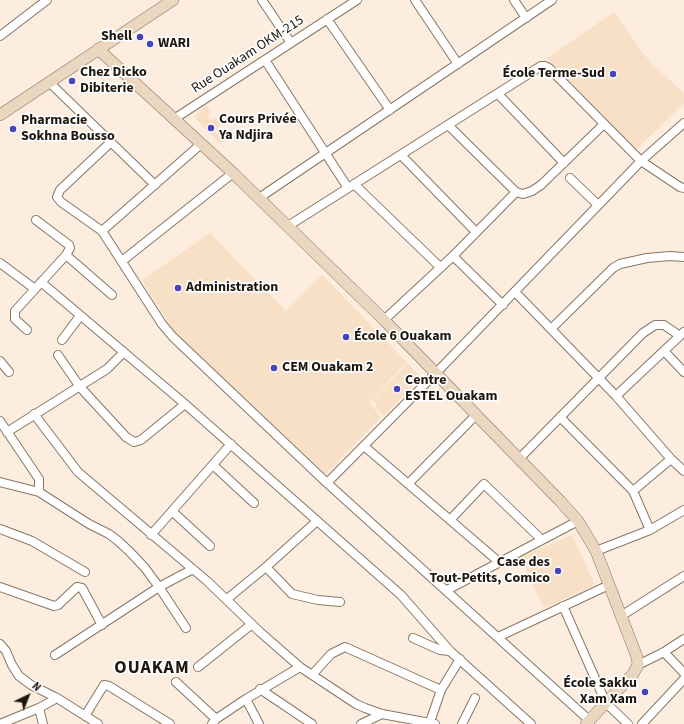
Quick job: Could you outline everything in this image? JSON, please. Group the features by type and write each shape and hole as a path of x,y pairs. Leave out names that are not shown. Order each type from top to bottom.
{"street":[{"path":"0,36 47,0"},
{"path":"0,115 173,0"},
{"path":"262,0 291,43"},
{"name":"Rue Ouakam OKM-215","path":"174,119 357,0"},
{"path":"415,0 458,64"},
{"path":"514,0 526,18"},
{"path":"259,198 552,0"},
{"path":"327,19 390,110"},
{"path":"98,49 233,173 384,320 578,522 596,551 637,657 638,665"},
{"path":"265,60 326,153 351,186 440,267"},
{"path":"288,226 541,66 549,68 641,161 680,187 684,188"},
{"path":"49,82 155,185"},
{"path":"498,94 564,163"},
{"path":"327,483 515,292 641,161 684,123"},
{"path":"448,125 516,192 524,194 541,185 604,124"},
{"path":"111,142 60,190 57,197 61,202 102,231 162,324 173,337 327,483 447,590 587,722 633,674 638,665 664,652 684,639"},
{"path":"102,231 201,144"},
{"path":"401,155 476,232"},
{"path":"122,261 233,173"},
{"path":"570,178 598,205"},
{"path":"384,320 453,256 516,192"},
{"path":"27,330 15,319 15,311 69,252 69,245 36,220"},
{"path":"66,255 112,295"},
{"path":"453,256 502,305"},
{"path":"551,329 614,268 620,264 647,258 670,256 684,257"},
{"path":"0,263 35,289"},
{"path":"41,282 185,404 401,595 450,651 531,724"},
{"path":"515,292 616,396 671,460 684,471"},
{"path":"62,340 80,316"},
{"path":"519,459 643,333 655,325 664,325 682,334 616,396"},
{"path":"664,351 684,372"},
{"path":"7,432 107,369 124,352"},
{"path":"58,355 80,387 126,438 134,442 141,440 185,404"},
{"path":"0,361 9,372"},
{"path":"34,414 78,472 193,569 300,667 356,704 382,714 432,723 441,690 460,659"},
{"path":"408,484 476,415"},
{"path":"560,417 633,491 650,530"},
{"path":"0,421 39,479 39,492"},
{"path":"151,535 231,444"},
{"path":"364,446 499,562"},
{"path":"633,491 671,460"},
{"path":"213,465 254,503"},
{"path":"0,482 39,492 117,540 135,557 159,587 186,628"},
{"path":"450,520 484,484 542,540"},
{"path":"596,551 650,530 684,510"},
{"path":"172,511 210,546"},
{"path":"227,599 266,567 317,521"},
{"path":"447,590 578,522"},
{"path":"0,529 32,541 85,572"},
{"path":"266,567 292,594 318,600 340,602"},
{"path":"55,655 159,587 193,569"},
{"path":"621,616 684,576"},
{"path":"498,637 609,585"},
{"path":"0,587 54,606 58,605 77,587 82,588 102,625"},
{"path":"563,606 606,703 628,724"},
{"path":"198,667 252,624"},
{"path":"413,638 440,650 450,651"},
{"path":"0,644 6,651 19,676 98,724"},
{"path":"312,675 331,654 345,647 441,690"},
{"path":"664,652 684,673"},
{"path":"176,682 214,722 260,689 300,667"},
{"path":"642,724 684,678"},
{"path":"85,716 104,685 110,686 170,724"},
{"path":"260,689 312,724"},
{"path":"0,724 39,708 57,698"},
{"path":"462,724 475,698"},
{"path":"246,699 259,724"},
{"path":"39,708 43,724"},
{"path":"361,724 382,714"}],"shaded area":[{"name":"École Terme-Sud","path":"614,12 652,64 684,93 684,103 636,150 547,58"},
{"name":"Cours Privée Ya Ndjira","path":"206,105 212,112 207,117 211,120 215,117 222,124 214,131 223,141 220,144 194,117"},
{"name":"CEM Ouakam 2","path":"210,233 286,311 322,275 407,362 369,402 381,417 326,474 175,333 142,280"},
{"name":"Centre ESTEL Ouakam","path":"408,363 421,377 384,416 376,408 377,404 372,400"},
{"name":"Case des Tout-Petits, Comico","path":"572,535 595,585 544,608 520,557"}],"place":[{"name":"Shell","path":"140,37"},
{"name":"WARI","path":"150,44"},
{"name":"École Terme-Sud","path":"613,74"},
{"name":"Chez Dicko Dibiterie","path":"72,81"},
{"name":"Cours Privée Ya Ndjira","path":"211,128"},
{"name":"Pharmacie Sokhna Bousso","path":"13,129"},
{"name":"Administration","path":"178,288"},
{"name":"École 6 Ouakam","path":"346,337"},
{"name":"CEM Ouakam 2","path":"274,368"},
{"name":"Centre ESTEL Ouakam","path":"397,389"},
{"name":"Case des Tout-Petits, Comico","path":"558,571"},
{"name":"École Sakku Xam Xam","path":"645,692"}],"district":[{"name":"OUAKAM","path":"152,669"}]}
